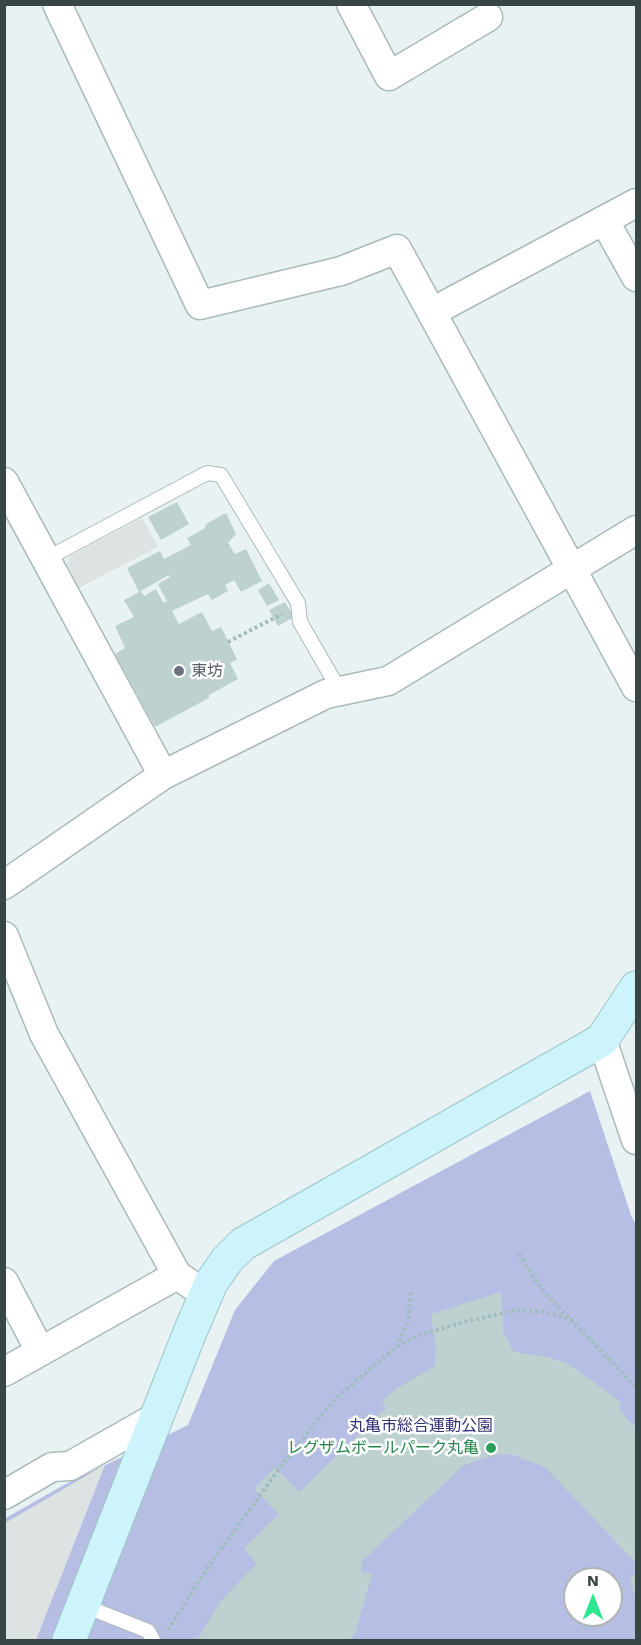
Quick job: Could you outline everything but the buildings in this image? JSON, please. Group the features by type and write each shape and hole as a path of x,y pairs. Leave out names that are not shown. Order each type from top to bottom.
{"street":[{"path":"57,4 200,305 341,271 397,249 636,687"},
{"path":"351,4 389,76 488,17"},
{"path":"432,312 636,202"},
{"path":"604,220 636,277"},
{"path":"4,482 164,775"},
{"path":"4,885 164,775 326,694 388,681 636,530"},
{"path":"4,936 44,1034 177,1275 206,1295"},
{"path":"69,1641 206,1295 227,1260 243,1244 602,1040 636,988"},
{"path":"602,1040 636,1140"},
{"path":"4,1372 177,1275"},
{"path":"4,1282 40,1352"},
{"path":"4,1495 52,1467 70,1466 158,1416"}],"lane":[{"path":"46,559 207,473 222,475 298,605 300,622 340,691"},
{"path":"82,1605 147,1631 153,1641"}],"path":[{"path":"228,642 298,605"},
{"path":"519,1254 542,1290 636,1387"},
{"path":"397,1346 408,1321 411,1290"},
{"path":"167,1630 208,1567 304,1436 335,1399 397,1346 420,1335 516,1310 544,1311 572,1319"}],"green space":[{"name":"丸亀市総合運動公園","path":"590,1091 636,1225 636,1640 5,1640 4,1519 62,1486 188,1425 235,1310 274,1261"}],"shaded area":[{"path":"142,518 158,547 79,588 67,564 70,556"},
{"path":"105,1465 36,1640 5,1640 5,1523"}],"place":[{"name":"東坊","path":"179,671"},
{"name":"レグザムボールパーク丸亀","path":"491,1448"}]}
